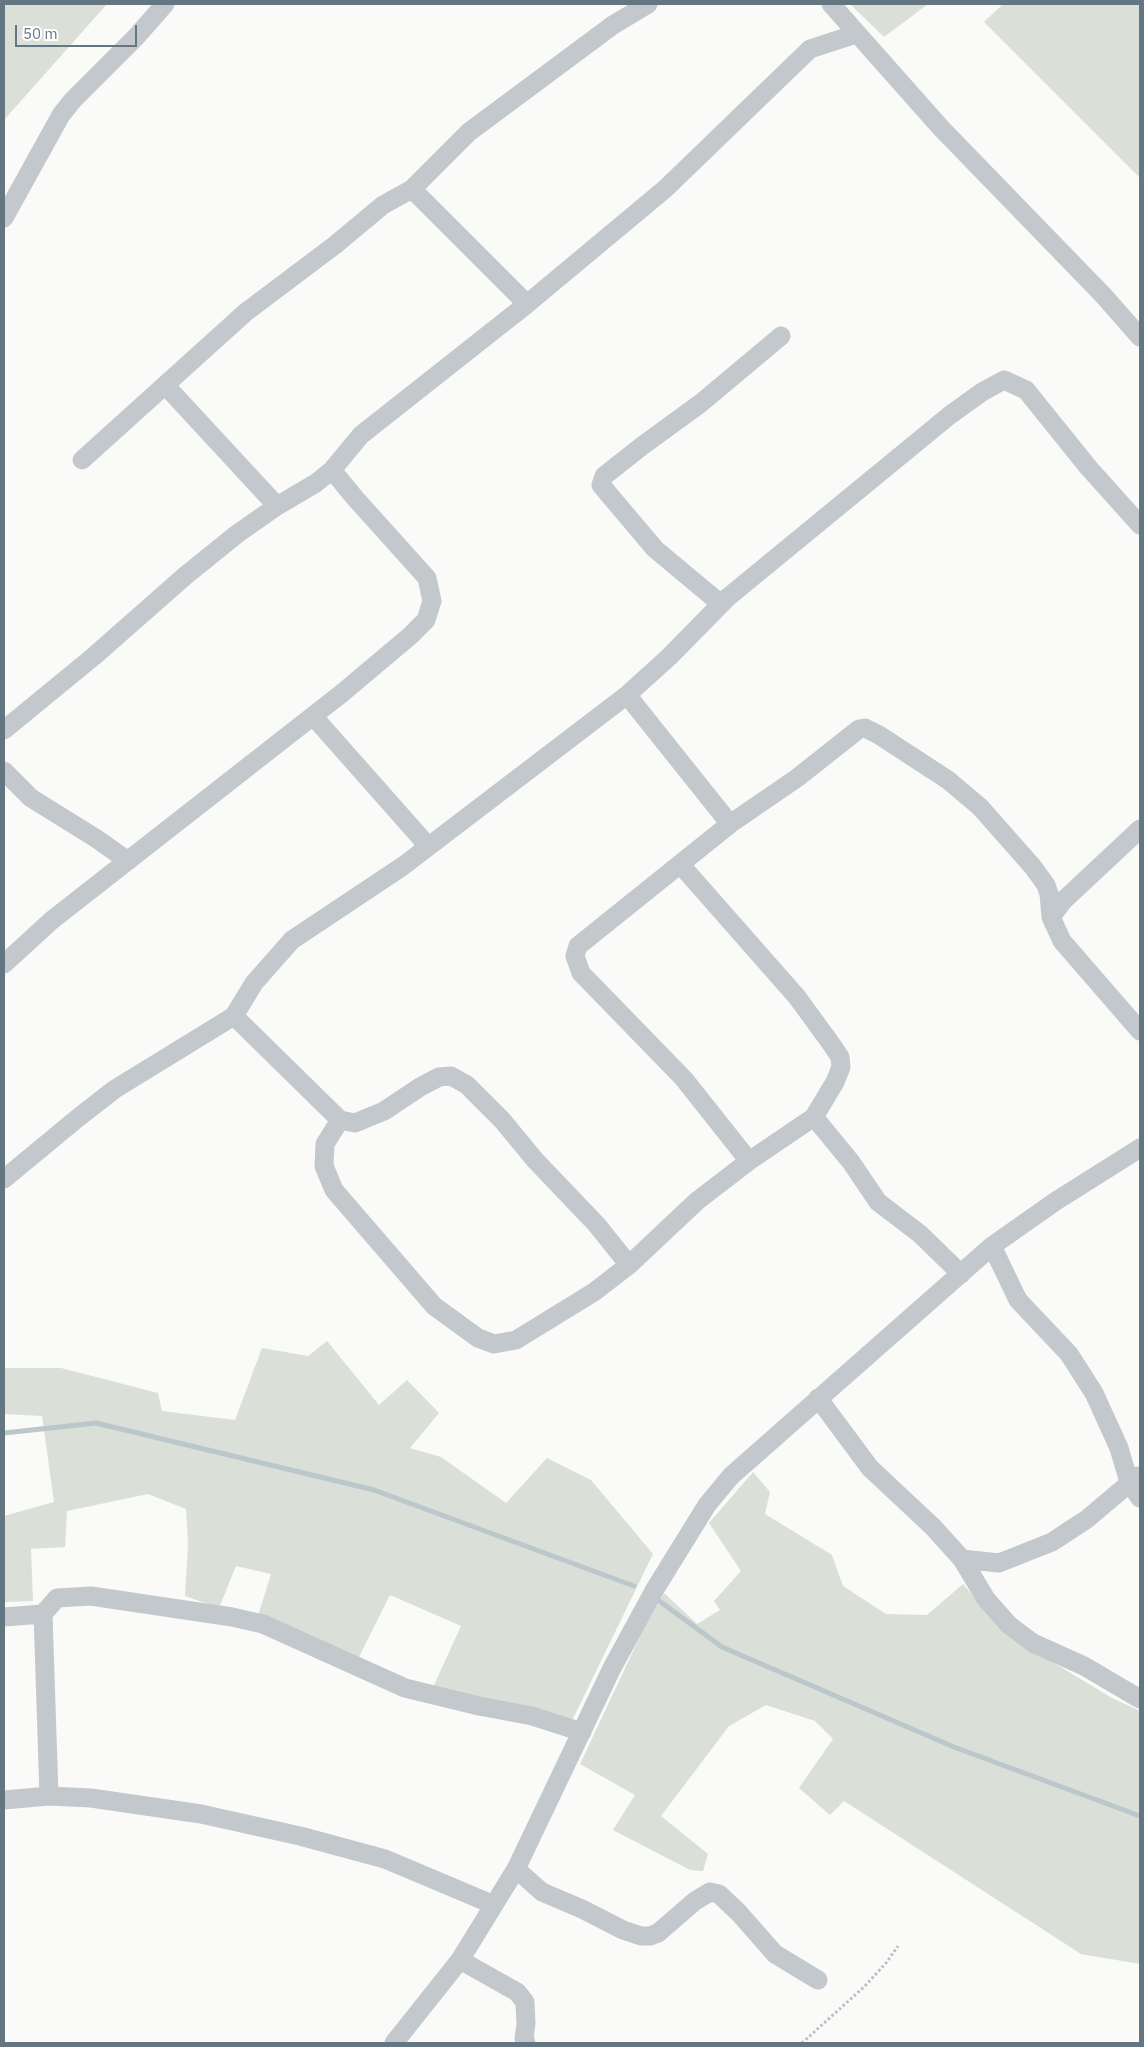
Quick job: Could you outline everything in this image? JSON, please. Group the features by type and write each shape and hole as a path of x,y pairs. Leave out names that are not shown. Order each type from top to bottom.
{"street":[{"path":"4,218 61,115 165,4"},
{"path":"82,460 246,312 335,245 383,205 412,189 469,132 613,26 648,4"},
{"path":"831,4 941,128 1103,295 1140,337"},
{"path":"4,730 93,657 184,576 276,506 316,483 332,470 360,435 527,304 664,188 810,48 856,34"},
{"path":"412,189 527,304"},
{"path":"721,604 655,549 601,485 604,476 701,403 781,336"},
{"path":"4,1179 78,1116 116,1089 234,1016 254,983 292,940 403,866 627,695 670,656 721,604 950,415 982,392 1004,380 1026,390 1088,467 1140,525"},
{"path":"166,386 276,506"},
{"path":"4,964 52,920 313,716 410,636 426,620 432,601 427,578 354,498 332,470"},
{"path":"627,695 730,824"},
{"path":"313,716 428,846"},
{"path":"749,1161 684,1079 581,973 575,956 578,946 730,824 797,778 859,729 871,730 948,780 980,806 1033,867 1046,885 1049,894 1051,917 1062,942 1140,1030"},
{"path":"4,771 31,798 97,839 128,861"},
{"path":"1051,917 1063,901 1140,829"},
{"path":"340,1120 325,1144 324,1166 334,1190 434,1306 478,1338 494,1344 516,1340 594,1292 629,1264 696,1201 749,1161 814,1117 839,1072 840,1057 797,997 680,864"},
{"path":"234,1016 340,1120 355,1123 384,1111 438,1077 451,1076 467,1085 502,1120 535,1160 597,1225 629,1264"},
{"path":"814,1117 851,1162 878,1202 920,1234 961,1274"},
{"path":"394,2043 460,1960 516,1869 612,1668 655,1589 707,1506 731,1476 992,1246 1056,1201 1139,1151"},
{"path":"992,1246 1018,1300 1069,1354 1094,1393 1118,1448 1135,1479 1140,1498"},
{"path":"818,1398 870,1468 933,1527 962,1559 986,1599 1009,1625 1034,1643 1084,1666 1140,1699"},
{"path":"962,1559 999,1563 1045,1546 1087,1519 1135,1479"},
{"path":"50,1796 43,1614 57,1598 91,1596 232,1617 263,1624 405,1688 479,1706 532,1716 582,1732"},
{"path":"4,1616 43,1614"},
{"path":"4,1800 50,1796 92,1798 201,1814 300,1836 385,1859 494,1905"},
{"path":"516,1869 542,1892 623,1930 641,1936 650,1936 658,1933 695,1901 710,1892 719,1894 739,1913 775,1954 818,1980"},
{"path":"460,1960 517,1992 525,2002 526,2024 524,2038 526,2043"}],"path":[{"path":"802,2043 865,1986 886,1963 898,1946"}],"shaded area":[{"path":"4,4 107,4 4,120"},
{"path":"850,4 928,4 884,37"},
{"path":"1003,4 1140,4 1140,178 984,22"},
{"path":"327,1341 379,1405 407,1380 439,1413 410,1448 441,1457 506,1503 547,1458 591,1480 653,1554 567,1731 429,1696 461,1626 390,1595 358,1659 258,1616 271,1574 236,1566 219,1608 185,1596 188,1544 186,1509 148,1494 67,1511 65,1547 31,1549 33,1601 4,1602 4,1516 54,1502 42,1416 4,1414 4,1368 61,1368 158,1393 162,1411 235,1420 262,1348 308,1356"},
{"path":"753,1472 770,1492 765,1514 832,1555 843,1586 886,1614 927,1615 963,1584 1006,1634 1112,1698 1140,1711 1140,1964 1081,1954 844,1801 830,1815 799,1788 833,1739 815,1721 766,1705 729,1726 661,1816 708,1854 703,1871 690,1870 613,1830 635,1795 580,1764 643,1630 664,1593 697,1624 720,1610 714,1601 741,1571 709,1523"}],"waterway":[{"path":"4,1433 96,1423 374,1490 634,1586"},
{"path":"658,1600 722,1647 954,1747 1140,1816"}]}
